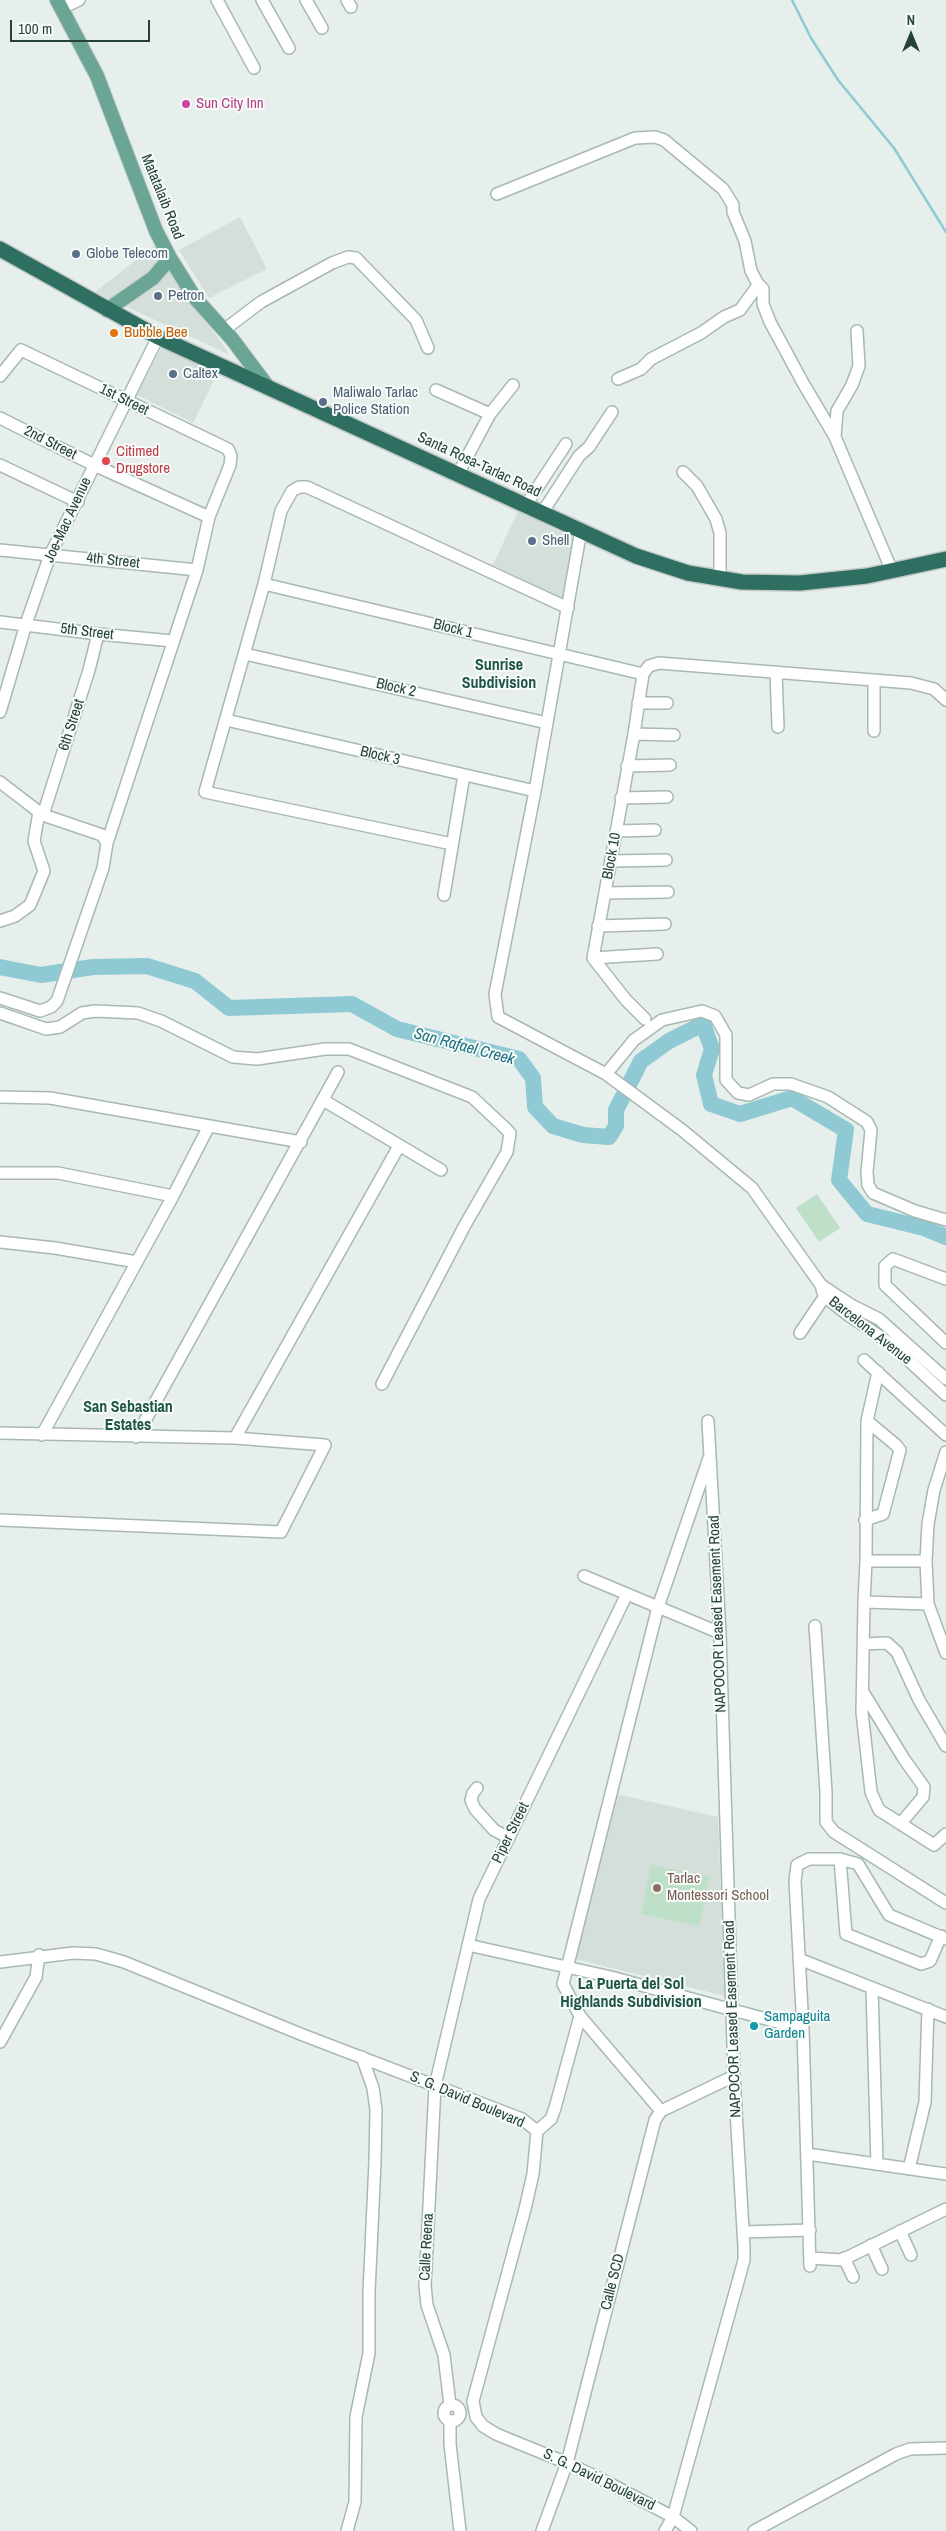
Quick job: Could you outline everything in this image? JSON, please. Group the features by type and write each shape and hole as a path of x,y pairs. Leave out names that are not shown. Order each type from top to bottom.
{"highway":[{"name":"Santa Rosa-Tarlac Road","path":"0,249 158,337 636,556 688,573 742,582 800,583 866,576 946,560"}],"main road":[{"name":"Matatalaib Road","path":"60,4 97,76 152,221 170,258 195,298 224,330 268,387"},
{"path":"107,310 153,278 170,258"}],"street":[{"path":"60,4 79,0"},
{"path":"217,0 254,68"},
{"path":"262,0 289,48"},
{"path":"306,0 322,28"},
{"path":"497,194 635,138 655,137 664,140 723,189 733,205 733,212 745,241 750,270 763,289 763,304 770,322 802,383 835,437 892,571"},
{"path":"224,330 261,302 332,263 348,257 356,258 416,320 428,348"},
{"path":"618,379 641,369 651,359 701,334 724,317 740,310 758,284"},
{"path":"835,437 837,411 852,385 859,366 858,331"},
{"name":"Joe-Mac Avenue","path":"0,712 26,624 50,555 78,502 94,465 158,337"},
{"name":"1st Street","path":"0,376 21,350 228,450 231,456 230,465 210,517"},
{"path":"458,474 490,414 512,384"},
{"path":"436,390 490,414"},
{"path":"542,513 579,456 589,447 612,412"},
{"name":"2nd Street","path":"0,418 94,465 210,517"},
{"path":"526,505 566,444"},
{"path":"0,465 78,502"},
{"path":"683,472 697,486 716,519 720,533 720,578"},
{"path":"452,844 205,792 264,584 281,511 292,491 299,487 307,487 568,608"},
{"path":"0,998 40,1011 51,1007 57,1001 103,868 107,843 196,570 210,517"},
{"path":"535,791 581,530"},
{"name":"4th Street","path":"0,550 196,570"},
{"name":"Block 1","path":"264,584 642,674"},
{"name":"5th Street","path":"0,622 98,634 173,640"},
{"name":"6th Street","path":"0,921 16,916 30,905 44,871 34,841 41,814 89,670 98,634"},
{"name":"Block 2","path":"245,654 547,723"},
{"path":"642,674 649,666 659,663 874,680 934,689 946,700"},
{"path":"776,672 778,727"},
{"name":"Block 10","path":"593,958 634,734 642,674"},
{"path":"874,680 874,731"},
{"path":"638,703 667,703"},
{"name":"Block 3","path":"226,720 535,791"},
{"path":"634,734 674,734"},
{"path":"627,766 670,765"},
{"path":"444,895 464,775"},
{"path":"0,782 41,814 102,835 107,843"},
{"name":"Barcelona Avenue","path":"535,791 495,994 498,1017 609,1076 682,1130 752,1188 774,1214 825,1290 891,1344 946,1395"},
{"path":"621,798 667,797"},
{"path":"616,831 655,830"},
{"path":"611,861 666,860"},
{"path":"605,893 668,892"},
{"path":"598,926 665,924"},
{"path":"593,958 657,954"},
{"path":"593,958 626,1000 645,1019"},
{"path":"0,1013 46,1029 60,1027 82,1013 95,1011 138,1013 160,1021 233,1057 257,1059 325,1049 349,1049 472,1097 504,1126 510,1133 507,1152 465,1225 382,1384"},
{"path":"609,1076 634,1040 662,1020 702,1011 716,1016 726,1035 726,1080 738,1093 749,1095 774,1084 791,1084 828,1097 867,1122 871,1130 867,1172 868,1185 872,1193 915,1211 946,1220"},
{"path":"136,1437 301,1142 338,1072"},
{"path":"0,1097 50,1098 301,1142"},
{"path":"323,1100 440,1170"},
{"path":"42,1435 174,1196 209,1126"},
{"path":"235,1438 399,1146"},
{"path":"0,1173 58,1174 174,1196"},
{"path":"0,1242 55,1248 136,1262"},
{"path":"946,1279 893,1259 885,1266 885,1285 946,1343"},
{"path":"800,1333 825,1290"},
{"name":"Barcelona Avenue","path":"850,1311 879,1320 946,1379"},
{"path":"864,1360 946,1435"},
{"path":"878,1372 867,1421 865,1520 866,1561 862,1712 871,1792 879,1810 934,1845 946,1834"},
{"name":"NAPOCOR Leased Easement Road","path":"665,2531 673,2517 744,2260 734,2076 734,2012 720,1633 708,1421"},
{"path":"865,1520 883,1514 900,1450 896,1444 867,1421"},
{"path":"0,1433 235,1438 326,1446 281,1532 0,1520"},
{"path":"711,1452 658,1607 563,1984 580,2016 661,2111 734,2076"},
{"path":"946,1452 934,1490 928,1524 926,1561 928,1604 946,1653"},
{"path":"866,1561 926,1561"},
{"path":"584,1576 720,1633"},
{"name":"Piper Street","path":"435,2086 479,1899 627,1594"},
{"path":"864,1602 928,1604"},
{"path":"815,1626 826,1792 826,1822 834,1832 946,1903"},
{"path":"863,1644 887,1643 897,1652 919,1700 946,1746"},
{"path":"863,1692 904,1759 924,1787 923,1798 901,1823"},
{"path":"478,1788 473,1793 471,1800 476,1809 494,1830 509,1838"},
{"path":"858,1864 864,1850"},
{"path":"840,1859 846,1934 921,1964 930,1961 943,1938 889,1915 858,1864 840,1859 810,1859 797,1865 795,1882 803,2029 810,2262 844,2258 946,2209"},
{"path":"468,1945 566,1968 611,1976 734,2012 803,2029"},
{"name":"S. G. David Boulevard","path":"0,1962 39,1955 73,1953 96,1954 124,1962 522,2120 537,2131 533,2174 525,2209 473,2401 476,2417 483,2426 496,2434 567,2463 673,2517 691,2531"},
{"path":"0,2042 36,1977 39,1955"},
{"path":"799,1959 946,2016"},
{"path":"872,1988 877,2164"},
{"path":"909,2169 925,2102 928,2009"},
{"path":"537,2131 551,2120 556,2108 580,2016"},
{"path":"347,2531 355,2502 356,2417 369,2353 368,2292 376,2110 373,2088 362,2057"},
{"name":"Calle Reena","path":"435,2086 425,2286 426,2305 444,2355 450,2405"},
{"name":"Calle SCD","path":"542,2531 567,2463 655,2120 661,2111"},
{"path":"807,2154 946,2174"},
{"path":"743,2232 810,2230"},
{"path":"900,2232 911,2255"},
{"path":"871,2245 882,2269"},
{"path":"844,2258 853,2277"},
{"path":"450,2421 458,2419 460,2413 457,2406 450,2405 444,2414 450,2421 450,2444 460,2531"},
{"path":"460,2413 475,2410"},
{"path":"754,2531 896,2454 918,2448 946,2448"}],"shaded area":[{"path":"240,217 267,269 209,298 179,250"},
{"path":"154,246 230,355 95,292"},
{"path":"162,347 217,374 193,423 137,395"},
{"path":"518,511 574,539 563,599 493,565"},
{"name":"Tarlac Montessori School","path":"616,1794 718,1817 725,1996 575,1959"}],"green space":[{"path":"817,1194 840,1228 819,1242 796,1208"},
{"path":"651,1865 710,1877 699,1926 641,1914"}],"waterway":[{"path":"792,0 811,38 838,80 894,148 946,232"},
{"name":"San Rafael Creek","path":"0,967 41,975 93,967 147,966 195,981 229,1008 352,1004 397,1029 519,1059 533,1078 535,1107 553,1126 583,1135 609,1137 616,1126 616,1110 641,1061 669,1041 703,1024 712,1049 704,1075 711,1104 740,1114 792,1098 846,1130 839,1180 867,1214 924,1228 946,1237"}],"place":[{"name":"Sun City Inn","path":"186,104"},
{"name":"Globe Telecom","path":"76,254"},
{"name":"Petron","path":"158,296"},
{"name":"Bubble Bee","path":"114,333"},
{"name":"Caltex","path":"173,374"},
{"name":"Maliwalo Tarlac Police Station","path":"323,402"},
{"name":"Citimed Drugstore","path":"106,461"},
{"name":"Shell","path":"532,541"},
{"name":"Tarlac Montessori School","path":"657,1888"},
{"name":"Sampaguita Garden","path":"754,2026"}],"district":[{"name":"Sunrise Subdivision","path":"499,675"},
{"name":"San Sebastian Estates","path":"128,1417"},
{"name":"La Puerta del Sol Highlands Subdivision","path":"631,1994"}]}
